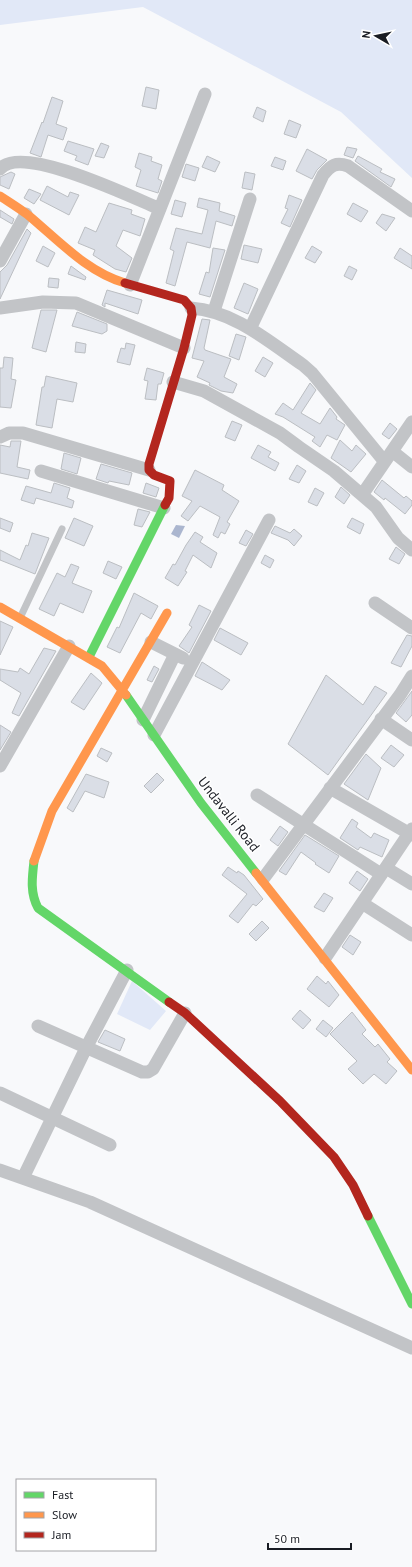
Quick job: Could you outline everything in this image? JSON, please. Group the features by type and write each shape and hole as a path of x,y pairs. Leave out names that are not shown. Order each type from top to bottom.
{"street":[{"path":"130,285 205,94"},
{"path":"0,169 6,164 12,163 44,165 77,173 160,209"},
{"path":"250,329 323,175 330,166 339,163 348,166 412,211"},
{"path":"0,196 26,214 83,262 110,279 184,300 191,308 192,315 184,348 151,454 149,470"},
{"path":"214,311 250,199"},
{"path":"0,261 26,214"},
{"path":"0,308 43,302 76,303 184,348"},
{"path":"191,308 214,311 237,321 312,373 388,456 412,467"},
{"path":"173,382 204,391 280,433 334,472 376,507 398,538 412,550"},
{"path":"362,495 412,422"},
{"path":"0,437 9,433 23,433 149,470 154,475 170,481 171,490 164,508 89,657"},
{"path":"41,471 164,508"},
{"path":"154,735 269,520"},
{"path":"375,604 412,628"},
{"name":"Undavalli Road","path":"0,607 89,657 102,666 123,690 200,803 263,879 412,1070"},
{"path":"167,613 52,811 35,856 32,881 33,898 38,908 127,970 185,1013 280,1101 334,1158 353,1185 412,1304"},
{"path":"151,642 192,662"},
{"path":"0,766 69,646"},
{"path":"143,720 175,654"},
{"path":"263,879 381,719 411,681"},
{"path":"381,719 412,740"},
{"path":"325,958 411,833 330,788"},
{"path":"257,794 384,871 412,884"},
{"path":"362,903 412,935"},
{"path":"23,1178 86,1048 127,970"},
{"path":"38,1026 142,1072 148,1072 153,1068 185,1013"},
{"path":"0,1093 52,1119 110,1145"},
{"path":"0,1170 90,1202 412,1348"}],"lane":[{"path":"20,618 62,529"}],"shaded area":[{"path":"0,0 412,0 412,178 341,112 143,7 0,25"},
{"path":"132,981 166,1011 150,1030 117,1014"}],"water":[{"path":"176,525 185,526 179,538 171,534"}],"building":[{"path":"146,87 159,90 156,109 142,106"},
{"path":"52,97 63,101 56,124 67,128 63,140 48,135 41,157 30,153"},
{"path":"257,107 266,111 263,122 253,117"},
{"path":"289,120 301,125 296,138 284,134"},
{"path":"68,141 94,149 88,165 75,160 77,156 64,151"},
{"path":"101,143 109,146 104,158 95,156"},
{"path":"347,147 357,149 353,158 344,155"},
{"path":"307,149 327,160 317,170 312,179 296,171"},
{"path":"139,153 152,157 151,161 162,165 158,179 162,181 158,193 136,186 141,170 135,167"},
{"path":"207,156 220,162 215,172 202,167"},
{"path":"358,156 382,169 380,172 395,179 391,187 355,161"},
{"path":"275,157 286,161 283,170 271,166"},
{"path":"186,164 199,168 195,181 182,177"},
{"path":"11,172 15,174 9,189 0,185 0,177"},
{"path":"245,172 255,174 252,190 242,188"},
{"path":"47,186 68,197 70,192 79,195 69,215 40,200"},
{"path":"29,189 41,194 34,204 24,198"},
{"path":"289,195 302,200 290,227 281,223 288,209 285,208"},
{"path":"199,198 220,203 219,211 235,216 232,226 216,221 210,248 187,242 175,286 166,283 174,251 170,249 176,228 202,234 208,210 197,207"},
{"path":"175,200 186,203 182,217 171,214"},
{"path":"109,203 132,210 131,214 145,219 140,236 123,230 116,246 132,258 126,272 115,269 93,255 95,250 78,243 85,227 96,232"},
{"path":"353,203 368,211 361,222 347,214"},
{"path":"0,210 14,219 12,224 0,217"},
{"path":"382,214 395,218 386,231 376,223"},
{"path":"27,229 31,233 0,299 0,272 7,265"},
{"path":"244,245 262,249 258,263 241,259"},
{"path":"43,246 55,253 48,267 36,261"},
{"path":"312,246 322,252 315,263 305,258"},
{"path":"213,248 225,250 210,297 199,294 206,272 209,273"},
{"path":"400,248 412,256 412,269 394,258"},
{"path":"71,266 86,277 85,280 68,274"},
{"path":"349,266 357,270 352,280 344,276"},
{"path":"49,278 59,279 58,288 48,287"},
{"path":"244,283 258,289 248,314 234,308"},
{"path":"107,290 142,300 138,314 105,303 105,307 102,305"},
{"path":"41,310 57,310 46,352 32,348"},
{"path":"77,312 107,324 107,331 102,334 72,326"},
{"path":"202,319 210,320 204,348 205,350 231,359 224,377 237,384 233,393 221,391 209,385 210,383 197,377 204,361 192,358"},
{"path":"236,334 246,337 239,360 229,356"},
{"path":"76,342 86,344 85,353 75,352"},
{"path":"126,343 135,345 130,365 117,362 121,348 125,349"},
{"path":"4,357 13,358 11,379 16,380 11,408 0,407 0,368 3,368"},
{"path":"263,357 273,363 265,377 255,371"},
{"path":"147,368 164,373 161,384 158,384 156,400 145,399 148,381 144,380"},
{"path":"46,376 77,383 73,402 57,399 52,428 36,425 42,387 44,387"},
{"path":"310,383 316,390 301,413 320,424 330,408 337,417 336,419 345,425 337,440 327,435 320,447 312,441 315,437 283,417 275,414 283,403 293,410"},
{"path":"232,421 242,425 235,441 225,437"},
{"path":"390,423 397,429 389,439 382,434"},
{"path":"340,440 352,451 356,445 366,454 351,472 331,458"},
{"path":"11,441 21,441 17,467 30,470 28,479 0,473 0,445 10,447"},
{"path":"258,445 271,452 268,457 279,463 275,471 251,458"},
{"path":"64,453 81,458 77,474 61,469"},
{"path":"101,464 132,473 129,485 109,481 108,483 96,479"},
{"path":"297,465 306,471 299,483 289,479"},
{"path":"195,470 224,485 222,490 239,501 227,522 230,524 225,534 221,532 218,538 213,535 220,517 200,506 188,521 181,516 192,501 182,496"},
{"path":"382,480 404,498 406,496 412,501 412,505 405,514 385,498 384,500 374,492"},
{"path":"54,483 70,488 67,498 74,501 72,508 36,498 34,504 21,500 26,486 51,493"},
{"path":"146,483 159,488 156,497 143,493"},
{"path":"341,487 350,495 344,504 335,497"},
{"path":"315,488 324,493 317,506 308,502"},
{"path":"138,509 150,512 142,527 134,525"},
{"path":"0,518 13,523 10,532 0,528"},
{"path":"74,518 93,526 84,546 65,538"},
{"path":"352,518 364,524 360,534 347,527"},
{"path":"275,526 290,533 294,529 302,536 294,546 288,540 271,533"},
{"path":"246,530 253,534 246,546 239,543"},
{"path":"195,532 203,537 200,542 217,553 211,568 193,555 185,571 187,572 178,586 165,578 173,564 175,565"},
{"path":"32,533 49,538 35,574 0,560 0,550 20,560 26,545 28,546"},
{"path":"396,547 405,554 399,564 389,559"},
{"path":"265,555 274,560 270,568 261,563"},
{"path":"108,561 122,567 116,579 103,573"},
{"path":"71,564 79,567 72,583 92,591 83,613 60,603 54,616 39,609 57,573 65,577"},
{"path":"134,593 158,606 151,619 141,613 120,653 107,647 117,627 119,628"},
{"path":"199,605 211,611 189,653 179,646 192,627 189,625"},
{"path":"0,621 13,627 0,655"},
{"path":"220,628 248,643 241,655 214,640"},
{"path":"407,635 412,636 412,646 401,667 391,663"},
{"path":"44,648 56,651 19,716 12,713 21,693 0,680 0,669 18,672 20,668 29,674"},
{"path":"202,662 230,680 222,690 195,676"},
{"path":"154,666 159,669 152,682 147,680"},
{"path":"91,673 102,683 84,710 71,702"},
{"path":"326,675 363,705 375,686 387,693 328,775 288,744"},
{"path":"412,691 412,715 406,722 396,713"},
{"path":"0,725 11,732 0,750"},
{"path":"391,745 404,755 394,767 381,758"},
{"path":"101,748 112,753 107,762 97,756"},
{"path":"366,754 381,768 368,800 344,784"},
{"path":"157,773 164,780 151,793 144,786"},
{"path":"86,774 109,782 104,798 85,791 73,812 67,808"},
{"path":"352,819 358,823 356,827 371,838 374,833 389,840 382,857 360,847 358,850 340,838"},
{"path":"280,826 288,832 278,846 270,840"},
{"path":"305,835 339,856 329,873 301,852 286,875 279,871"},
{"path":"228,867 237,873 238,871 244,875 263,899 256,906 253,904 238,923 229,916 247,894 222,875"},
{"path":"357,871 368,879 360,891 349,883"},
{"path":"324,893 333,898 324,912 314,907"},
{"path":"262,921 269,928 256,941 249,934"},
{"path":"350,935 361,942 353,955 342,947"},
{"path":"317,976 326,984 328,981 339,995 329,1007 307,989"},
{"path":"300,1010 311,1020 303,1029 292,1019"},
{"path":"352,1012 366,1030 362,1034 375,1047 378,1044 390,1059 387,1062 397,1071 386,1084 374,1074 363,1084 348,1069 357,1061 330,1034"},
{"path":"323,1020 333,1028 326,1037 316,1029"},
{"path":"105,1030 125,1039 120,1051 98,1042"}],"traffic: fast":[{"path":"89,657 165,505"},
{"path":"126,695 201,803 256,873"},
{"path":"34,861 32,879 33,891 38,908 169,1002"},
{"path":"368,1216 412,1304"}],"traffic: slow":[{"path":"0,196 18,207 62,245 86,263 111,278 125,283"},
{"path":"0,607 102,666 126,695"},
{"path":"34,861 52,811 167,613"},
{"path":"256,873 412,1070"}],"traffic: jam":[{"path":"125,283 184,300 191,308 192,315 184,348 149,464 149,470 154,475 170,481 169,498 165,505"},
{"path":"169,1002 185,1013 280,1101 334,1157 353,1185 368,1216"}]}
